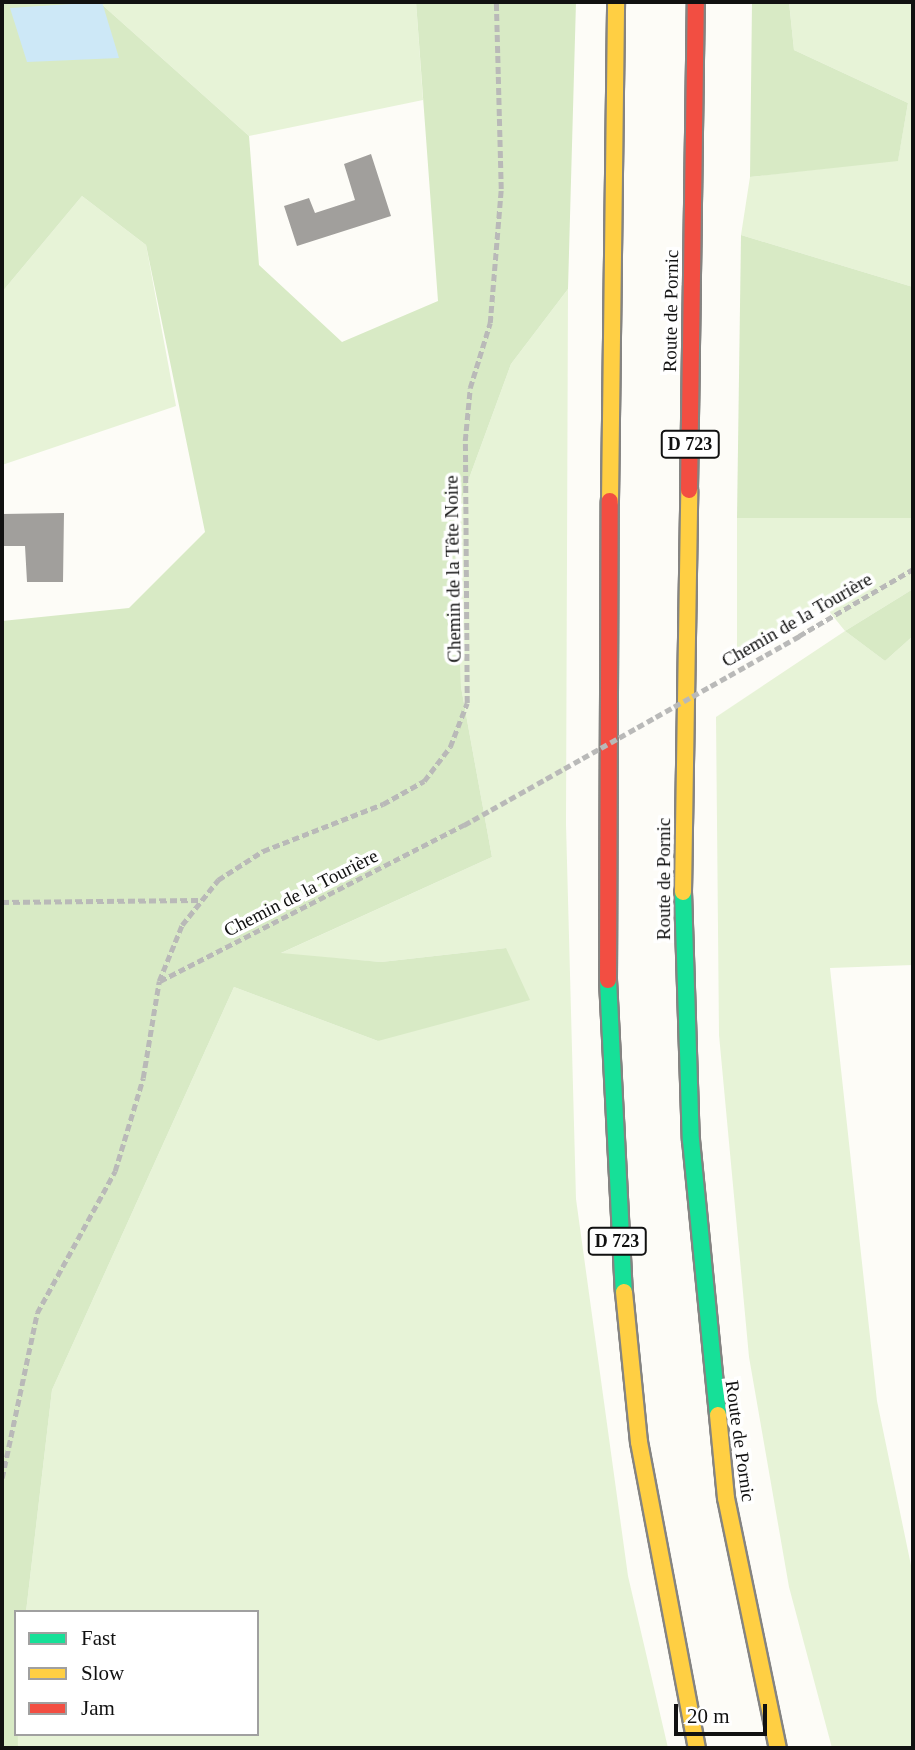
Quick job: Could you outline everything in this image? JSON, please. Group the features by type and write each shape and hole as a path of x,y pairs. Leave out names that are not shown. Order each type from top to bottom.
{"highway":[{"name":"D 723","path":"616,2 605,894 614,1199 639,1442 697,1748"},
{"name":"Route de Pornic","path":"696,2 683,887 691,1140 726,1498 778,1748"}],"path":[{"name":"Chemin de la Tête Noire","path":"159,981 198,900 263,851 383,804 424,781 450,747 467,703 465,441 470,388 490,323 501,189 496,2"},
{"name":"Chemin de la Tourière","path":"159,981 464,825 913,569"},
{"path":"2,902 198,900"},
{"path":"2,1478 37,1313 115,1171 143,1078 159,981"}],"green space":[{"path":"2,2 99,2 249,136 259,265 342,342 438,301 416,2 576,2 568,289 511,364 456,514 461,687 492,857 281,953 381,962 506,948 530,1000 378,1041 234,987 52,1390 26,1610 14,1610 14,1736 18,1736 18,1748 2,1748 2,621 129,608 205,532 146,245 82,196 2,292"},
{"path":"99,2 416,2 423,100 249,136"},
{"path":"752,2 789,2 794,50 908,103 898,161 750,177"},
{"path":"789,2 913,2 913,287 741,235 750,177 898,160 908,103 794,50"},
{"path":"82,196 146,245 176,406 2,465 2,292"},
{"path":"741,235 913,287 913,518 737,518"},
{"path":"568,289 566,824 576,1199 628,1576 668,1748 18,1748 17,1736 259,1736 259,1610 26,1610 52,1390 234,987 378,1041 506,948 381,962 279,954 492,857 461,687 456,514 511,364"},
{"path":"737,518 913,518 913,589 845,631 824,605 737,650"},
{"path":"913,589 913,636 885,661 845,631"},
{"path":"845,631 885,661 913,636 913,965 830,968 877,1401 913,1575 913,1748 832,1748 789,1587 749,1357 719,1035 716,717"}],"water":[{"path":"102,2 119,58 27,62 10,8"}],"building":[{"path":"371,154 391,216 297,246 284,206 309,198 315,213 355,200 344,164"},
{"path":"64,513 63,582 27,582 25,546 2,546 2,514"}],"traffic: fast":[{"path":"683,892 691,1140 718,1415"},
{"path":"608,980 624,1292"}],"traffic: slow":[{"path":"610,501 616,2"},
{"path":"683,892 689,490"},
{"path":"624,1292 639,1442 697,1748"},
{"path":"718,1415 726,1498 778,1748"}],"traffic: jam":[{"path":"689,490 696,2"},
{"path":"608,980 610,501"}]}
